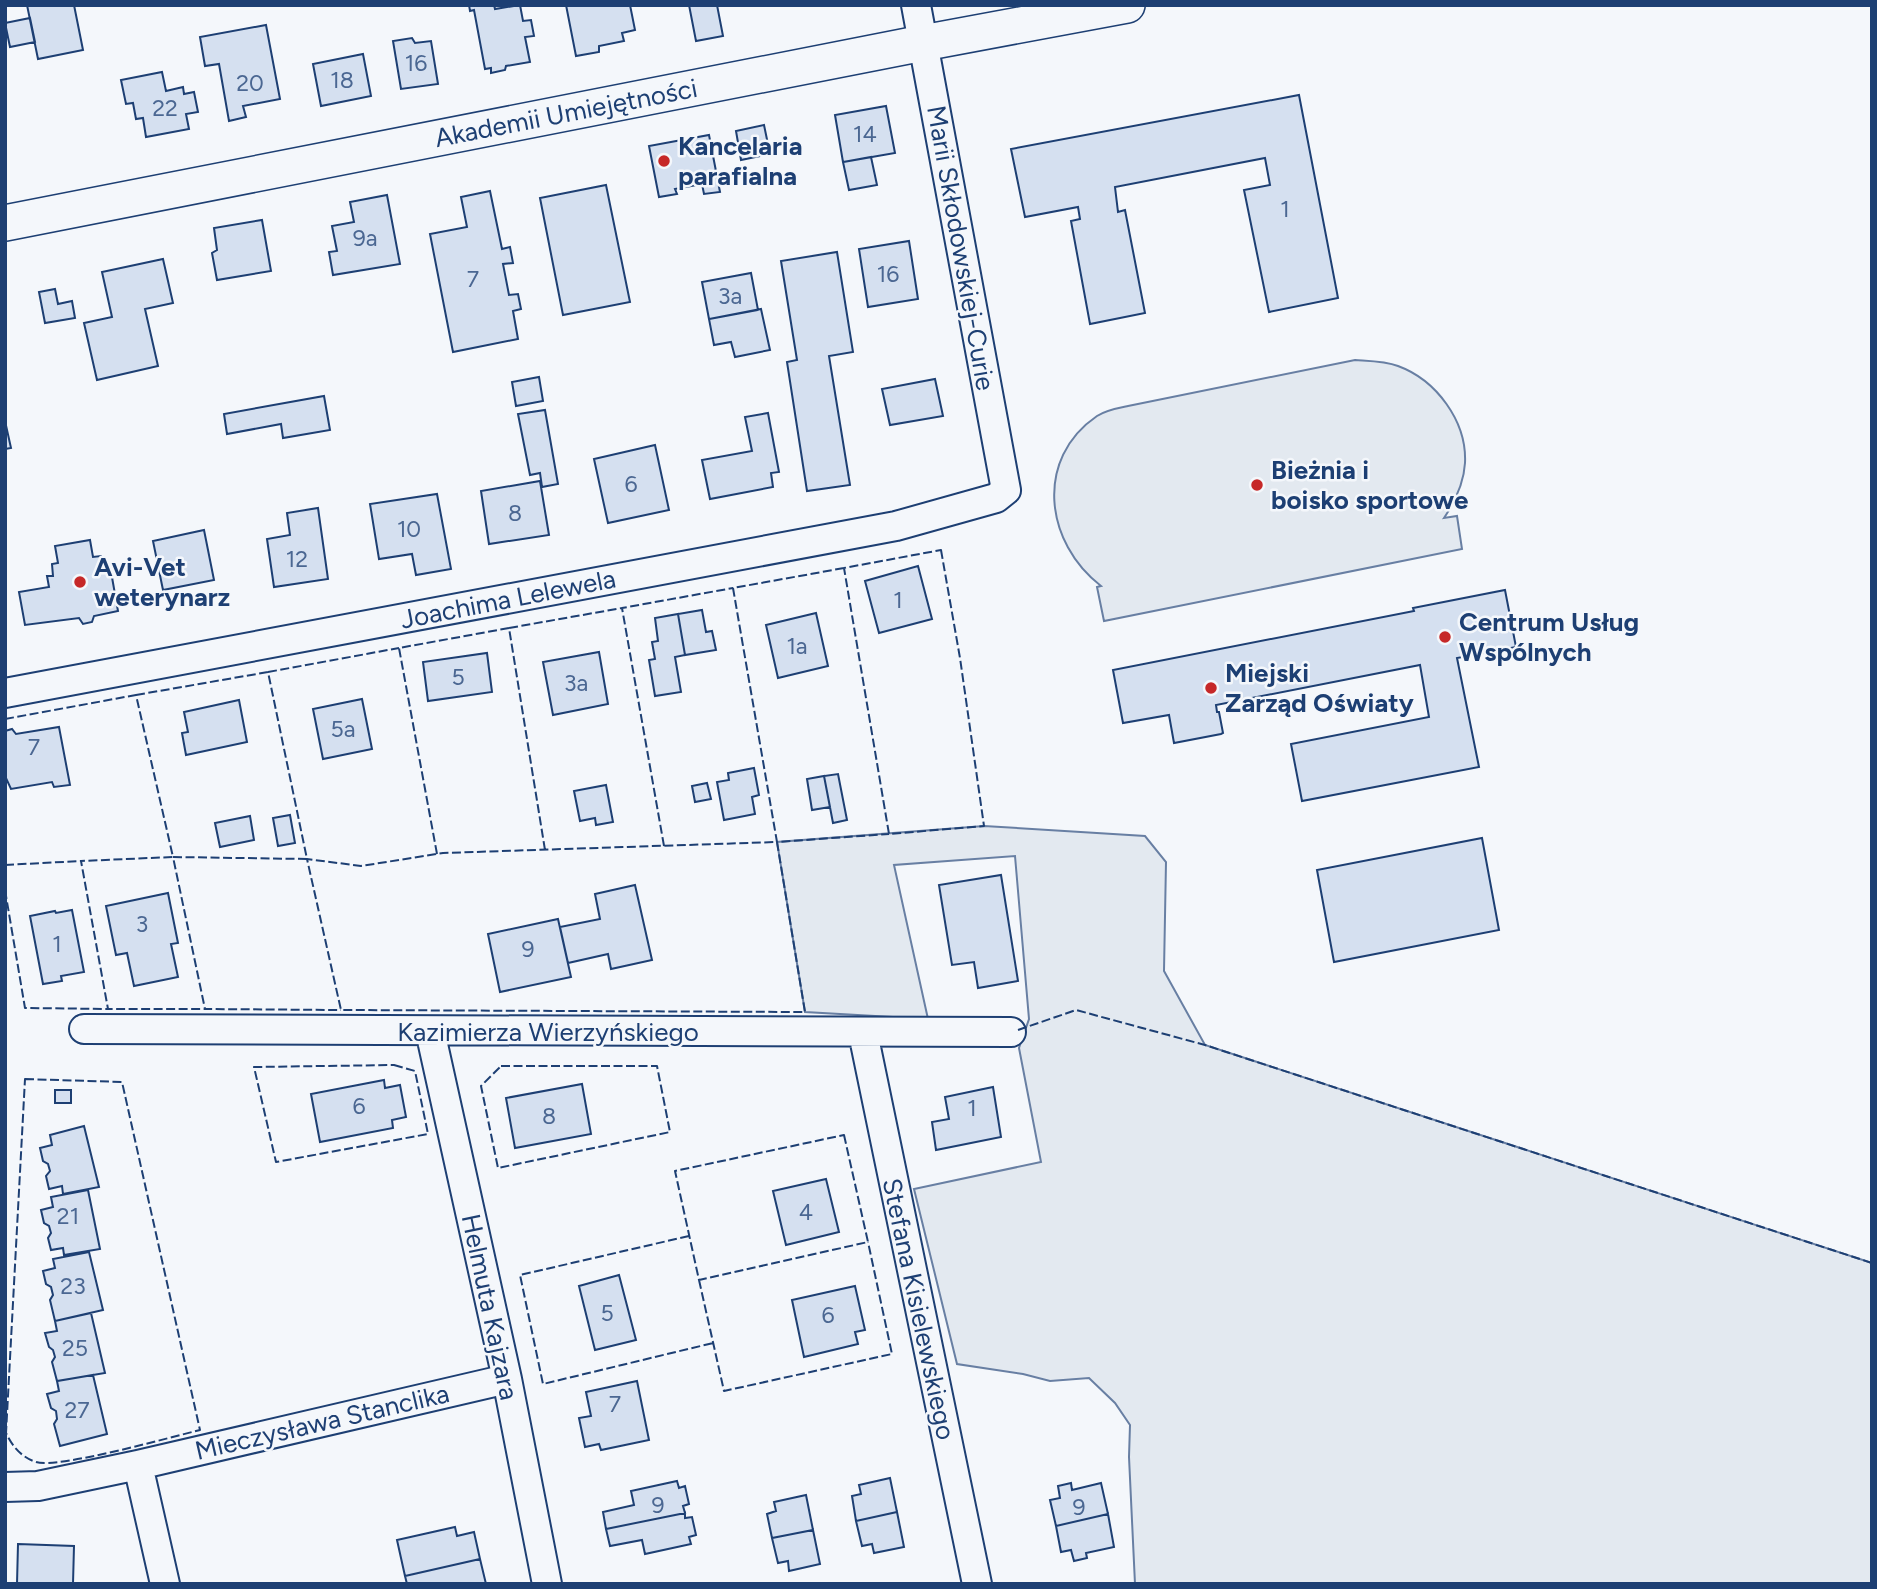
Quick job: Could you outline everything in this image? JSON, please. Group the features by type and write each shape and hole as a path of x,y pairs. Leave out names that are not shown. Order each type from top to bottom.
{"street":[{"name":"Marii Skłodowskiej-Curie","path":"916,5 1006,490"},
{"name":"Akademii Umiejętności","path":"5,223 1127,5"},
{"name":"Joachima Lelewela","path":"5,693 896,526 996,498 1006,490"},
{"name":"Kazimierza Wierzyńskiego","path":"84,1029 1012,1032"},
{"name":"Helmuta Kajzara","path":"430,1031 506,1379 547,1584"},
{"name":"Stefana Kisielewskiego","path":"863,1033 977,1584"},
{"name":"Mieczysława Stanclika","path":"5,1487 38,1486 138,1465 506,1379"},
{"path":"138,1465 165,1584"}],"shaded area":[{"name":"Bieżnia i boisko sportowe","path":"1355,360 1388,363 1412,372 1436,392 1455,418 1461,432 1465,463 1458,492 1444,518 1457,516 1462,549 1104,621 1097,587 1101,586 1082,568 1068,547 1059,525 1054,501 1056,477 1063,455 1077,434 1104,412"},
{"path":"984,826 1145,836 1166,862 1164,971 1205,1045 1872,1263 1872,1584 1135,1584 1130,1425 1115,1403 1089,1378 1050,1381 957,1364 914,1189 1041,1162 1019,1048 1029,1019 1015,856 894,865 928,1019 805,1012 777,842"}],"building":[{"path":"27,5 74,5 83,50 38,59"},
{"path":"469,5 494,5 495,9 520,5 523,21 531,20 534,36 525,37 530,62 506,66 505,70 491,73 491,68 485,69 474,10 470,11"},
{"path":"566,5 630,5 635,30 622,33 624,41 599,46 599,52 576,56"},
{"path":"689,5 717,5 723,36 696,41"},
{"path":"30,18 35,42 10,47 5,23"},
{"path":"266,25 280,99 243,106 246,117 229,121 219,64 205,66 200,37"},
{"path":"412,38 415,43 431,41 438,84 401,89 393,41"},
{"path":"363,54 371,96 321,106 313,64"},
{"path":"162,72 166,91 183,87 184,94 194,92 198,112 186,114 189,129 146,137 143,118 136,119 133,103 126,104 121,80"},
{"path":"1299,95 1338,298 1269,312 1244,190 1270,185 1265,158 1115,187 1118,212 1125,210 1145,313 1090,324 1071,221 1080,219 1078,207 1025,217 1011,149"},
{"path":"886,106 895,153 843,162 835,115"},
{"path":"764,125 770,154 741,160 736,131"},
{"path":"709,135 720,192 704,194 702,184 675,189 677,194 659,197 649,146"},
{"path":"871,157 877,185 849,190 843,162"},
{"path":"606,185 630,302 563,315 540,198"},
{"path":"490,191 502,249 510,247 513,263 503,264 509,295 518,294 521,309 513,311 518,339 453,352 430,234 467,227 461,197"},
{"path":"387,195 400,264 333,275 329,252 337,251 332,226 354,222 350,202"},
{"path":"262,220 271,271 217,280 212,253 217,250 214,228"},
{"path":"909,241 918,299 868,307 859,249"},
{"path":"837,252 853,352 829,356 850,485 807,491 787,362 797,360 781,261"},
{"path":"163,259 173,303 145,309 158,366 97,380 84,323 112,317 102,272"},
{"path":"751,273 758,310 709,319 702,282"},
{"path":"55,289 58,304 72,301 75,318 45,323 39,292"},
{"path":"761,309 770,350 735,357 731,342 714,345 709,319"},
{"path":"539,377 543,401 516,406 512,382"},
{"path":"935,379 943,416 890,425 882,389"},
{"path":"324,396 330,430 283,438 281,424 227,434 224,414"},
{"path":"545,410 558,484 542,487 540,473 530,475 518,414"},
{"path":"768,413 779,472 771,473 773,487 710,499 702,460 752,451 745,417"},
{"path":"5,421 11,448 5,449"},
{"path":"655,445 669,510 608,523 594,459"},
{"path":"540,481 549,535 489,544 481,491"},
{"path":"437,494 451,569 416,575 412,554 379,559 370,504"},
{"path":"318,508 328,579 274,587 267,539 290,535 287,513"},
{"path":"204,530 214,580 163,590 153,541"},
{"name":"Avi-Vet weterynarz","path":"90,540 93,557 101,556 103,567 110,566 118,611 94,616 92,622 83,624 79,618 25,625 19,592 49,587 47,576 53,576 52,564 58,563 55,546"},
{"path":"918,566 932,619 879,633 865,581"},
{"name":"Miejski Zarząd Oświaty","path":"1505,590 1516,647 1457,658 1479,767 1302,801 1291,744 1429,717 1420,665 1216,705 1223,733 1221,734 1174,743 1169,715 1123,723 1113,670 1414,611 1413,608"},
{"path":"702,610 706,632 712,631 716,650 685,655 678,614"},
{"path":"816,613 828,666 778,678 766,625"},
{"path":"678,614 685,655 675,657 681,692 655,696 649,660 655,659 652,642 658,641 655,618"},
{"path":"599,652 608,704 553,715 543,662"},
{"path":"487,653 492,692 428,701 423,662"},
{"path":"362,699 372,749 323,759 313,709"},
{"path":"239,700 247,742 186,755 182,733 188,732 184,712"},
{"path":"59,727 70,785 54,787 52,782 11,789 5,776 5,731 12,729 16,734"},
{"path":"754,768 759,795 752,797 755,814 724,820 717,782 729,780 728,773"},
{"path":"838,774 847,820 833,823 824,776"},
{"path":"824,776 830,807 812,810 807,779"},
{"path":"707,783 711,799 695,802 692,786"},
{"path":"606,785 613,822 596,825 595,818 580,821 574,791"},
{"path":"290,815 295,843 278,846 273,818"},
{"path":"250,816 254,840 220,847 215,823"},
{"path":"1482,838 1499,930 1334,962 1317,870"},
{"path":"1001,875 1018,981 978,988 974,962 952,965 939,885"},
{"path":"635,885 652,960 611,969 608,954 568,963 560,927 600,919 595,894"},
{"path":"168,893 178,943 171,944 178,977 134,986 127,953 116,955 106,906"},
{"path":"72,910 84,972 61,976 62,981 43,984 30,916"},
{"path":"558,919 571,977 500,992 488,934"},
{"path":"384,1080 385,1088 400,1085 406,1117 392,1120 393,1128 320,1142 311,1094"},
{"path":"582,1084 591,1134 515,1148 506,1098"},
{"path":"993,1087 1001,1137 936,1150 932,1122 949,1119 945,1097"},
{"path":"55,1090 71,1090 71,1103 55,1103"},
{"path":"84,1126 99,1187 63,1194 62,1186 49,1189 46,1176 50,1171 48,1164 43,1161 40,1148 52,1145 50,1135"},
{"path":"826,1179 839,1232 786,1245 773,1191"},
{"path":"88,1190 100,1249 64,1255 63,1248 51,1250 48,1238 51,1233 49,1226 44,1223 41,1210 53,1207 51,1197"},
{"path":"89,1252 103,1310 55,1321 50,1300 53,1295 51,1287 46,1284 43,1271 55,1268 53,1259"},
{"path":"619,1275 636,1340 595,1350 579,1286"},
{"path":"855,1286 865,1330 855,1332 858,1344 804,1357 792,1300"},
{"path":"91,1313 105,1373 57,1381 52,1362 55,1357 45,1333 57,1331 55,1321"},
{"path":"93,1375 107,1434 60,1446 54,1424 57,1419 56,1411 51,1408 47,1394 59,1391 57,1381"},
{"path":"637,1381 649,1440 601,1450 599,1444 585,1447 579,1418 591,1416 586,1392"},
{"path":"890,1478 897,1512 856,1521 852,1496 861,1494 859,1485"},
{"path":"677,1481 679,1488 685,1486 689,1504 683,1506 685,1513 606,1529 603,1512 634,1505 631,1491"},
{"path":"1071,1483 1072,1490 1101,1483 1108,1514 1056,1526 1050,1500 1060,1498 1058,1486"},
{"path":"806,1495 813,1530 772,1538 767,1514 776,1511 774,1502"},
{"path":"897,1512 904,1547 874,1553 872,1544 862,1546 856,1521"},
{"path":"685,1513 685,1518 692,1517 696,1535 689,1537 691,1544 645,1554 642,1540 610,1546 606,1529"},
{"path":"1108,1514 1114,1547 1086,1553 1087,1558 1074,1561 1071,1550 1061,1552 1056,1526"},
{"path":"455,1527 457,1536 474,1532 480,1559 405,1576 397,1540"},
{"path":"813,1530 820,1564 789,1571 788,1561 778,1563 772,1538"},
{"path":"18,1544 74,1546 73,1584 17,1584"},
{"path":"480,1559 486,1584 407,1584 405,1576"}],"fence":[{"path":"941,550 960,658 984,826 889,834 844,568 941,550"},
{"path":"844,568 733,588 777,842 889,834"},
{"path":"664,846 622,608 733,588"},
{"path":"545,850 509,628 622,608"},
{"path":"437,854 399,648 509,628"},
{"path":"268,672 399,648"},
{"path":"136,695 268,672 307,859 173,857 205,1009 341,1010"},
{"path":"5,719 136,695 173,857 81,861 108,1009 205,1009"},
{"path":"777,842 805,1012 341,1010 307,859 361,866 443,853 777,842"},
{"path":"5,865 81,861"},
{"path":"5,890 25,1008 108,1009"},
{"path":"1018,1030 1076,1010 1205,1045 1872,1263"},
{"path":"394,1065 415,1071 428,1134 276,1162 254,1067 394,1065"},
{"path":"501,1066 657,1066 670,1132 498,1168 481,1086 501,1066"},
{"path":"25,1079 122,1082 200,1430 90,1457 48,1463 36,1462 21,1454 6,1433 25,1079"},
{"path":"844,1135 868,1242 699,1280 675,1171 844,1135"},
{"path":"689,1236 520,1275 543,1384 713,1343"},
{"path":"699,1280 724,1391 892,1354 868,1242"}],"place":[{"name":"Kancelaria parafialna","path":"664,161"},
{"name":"Bieżnia i boisko sportowe","path":"1257,485"},
{"name":"Avi-Vet weterynarz","path":"80,582"},
{"name":"Centrum Usług Wspólnych","path":"1445,637"},
{"name":"Miejski Zarząd Oświaty","path":"1211,688"}]}
